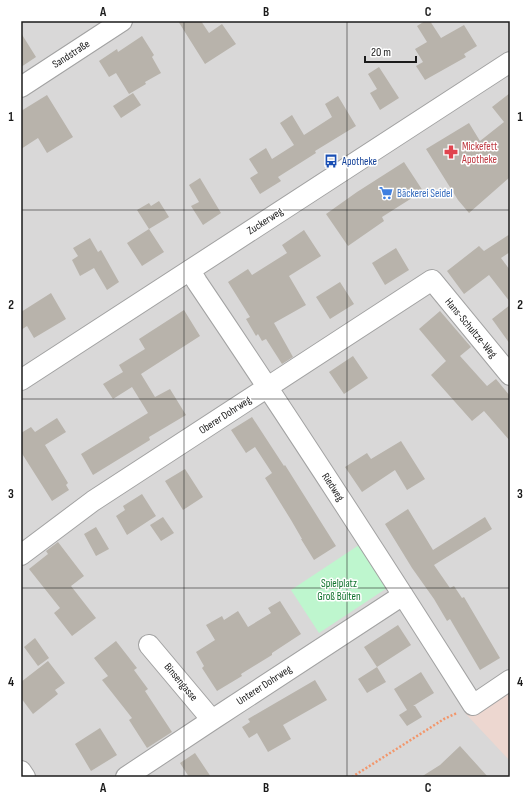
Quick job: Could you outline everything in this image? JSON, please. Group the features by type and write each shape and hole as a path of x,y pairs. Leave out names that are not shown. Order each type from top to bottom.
{"street":[{"name":"Sandstraße","path":"21,87 122,21"},
{"name":"Zuckerweg","path":"21,380 510,62"},
{"name":"Riedweg","path":"190,270 403,594 473,705"},
{"name":"Oberer Dohrweg","path":"21,555 93,501 432,280"},
{"name":"Hans-Schultze-Weg","path":"432,280 510,375"},
{"name":"Unterer Dohrweg","path":"126,777 149,771 212,720 403,594"},
{"name":"Binsengasse","path":"150,645 212,720"},
{"path":"473,705 510,680"},
{"path":"21,772 25,777"}],"path":[{"path":"352,777 444,720 473,705"}],"shaded area":[{"path":"21,21 510,21 510,777 21,777"},
{"path":"510,683 510,761 465,713"}],"green space":[{"name":"Spielplatz Groß Bülten","path":"359,545 387,588 319,633 291,590"}],"building":[{"path":"178,21 201,21 209,33 222,24 236,44 205,64"},
{"path":"425,21 430,21 441,38 464,25 477,46 464,54 466,57 425,80 416,66 423,62 415,49 427,42 417,26"},
{"path":"21,33 36,57 21,67"},
{"path":"142,36 154,55 152,57 161,73 145,82 146,84 129,94 116,73 109,77 99,61 117,49 118,52"},
{"path":"379,67 399,98 380,110 370,93 377,89 368,74"},
{"path":"133,93 141,105 121,118 113,106"},
{"path":"510,93 510,177 469,213 458,200 426,149 469,123 480,141 504,122 492,107"},
{"path":"47,95 73,137 47,153 38,138 21,149 21,111"},
{"path":"338,96 356,126 315,151 316,153 278,177 281,181 260,194 250,178 258,173 249,159 266,148 272,159 294,145 280,123 292,115 304,135 332,117 325,104"},
{"path":"404,162 423,191 382,217 384,221 348,246 326,214"},
{"path":"200,178 221,213 203,225 191,206 199,202 189,185"},
{"path":"159,201 169,217 149,229 137,210 149,203 151,206"},
{"path":"149,229 164,252 142,266 127,243"},
{"path":"304,230 321,256 289,276 306,305 274,323 293,357 282,364 266,339 262,341 258,334 256,336 246,319 250,317 228,282 248,269 252,275 287,253 282,245"},
{"path":"510,234 510,252 501,258 510,270 510,302 489,275 464,294 447,271 479,246 484,251"},
{"path":"90,238 98,252 101,250 119,282 107,290 94,268 80,276 72,260 78,256 73,248"},
{"path":"396,248 409,270 385,285 372,263"},
{"path":"340,282 354,304 330,319 316,297"},
{"path":"51,293 66,319 34,338 27,326 21,330 21,312"},
{"path":"510,305 510,344 492,319"},
{"path":"184,310 200,336 141,374 155,397 170,389 186,415 149,437 150,440 93,475 81,454 148,413 132,387 113,399 103,384 123,372 119,365 145,349 139,339"},
{"path":"440,311 471,347 460,356 487,386 496,379 510,396 510,441 484,411 472,421 431,375 446,361 419,329"},
{"path":"353,356 368,378 344,394 329,372"},
{"path":"252,417 284,466 285,465 336,546 314,560 265,478 272,473 255,447 246,453 231,430"},
{"path":"57,418 66,432 45,445 68,483 66,485 69,490 52,501 21,452 21,433 31,427 35,432"},
{"path":"401,441 425,479 407,490 395,470 362,492 345,467 367,453 371,459"},
{"path":"185,469 203,497 183,510 165,481"},
{"path":"142,494 156,516 127,535 116,516 125,510 123,506"},
{"path":"408,509 433,550 485,517 492,529 434,565 450,588 454,586 462,598 464,597 500,658 480,670 450,619 447,621 385,524"},
{"path":"163,517 174,533 161,541 150,525"},
{"path":"96,527 109,549 96,556 84,534"},
{"path":"58,542 84,576 71,586 96,618 72,636 54,613 60,608 29,569 48,554 46,551"},
{"path":"280,601 301,634 272,653 272,655 241,674 242,676 217,691 202,668 204,666 196,652 215,640 206,625 222,616 224,620 238,611 248,627 271,613 268,608"},
{"path":"398,625 411,645 377,667 364,647"},
{"path":"35,638 49,658 38,666 24,647"},
{"path":"116,641 137,668 134,670 148,689 145,691 172,732 147,748 129,720 132,718 102,680 108,676 94,658"},
{"path":"48,661 65,683 55,690 58,694 33,714 21,698 21,682"},
{"path":"377,667 386,682 367,693 358,679"},
{"path":"421,672 434,693 413,706 415,706 422,717 407,726 399,715 407,710 394,689"},
{"path":"315,680 327,700 283,725 291,739 268,752 257,733 249,738 242,727 250,722 248,719"},
{"path":"100,728 117,755 91,771 75,744"},
{"path":"460,746 488,777 421,777 440,765"},
{"path":"195,753 211,777 189,777 180,763"}],"place":[{"name":"Mickefett Apotheke","path":"451,152"},
{"name":"Apotheke","path":"331,161"},
{"name":"Bäckerei Seidel","path":"386,193"}]}
